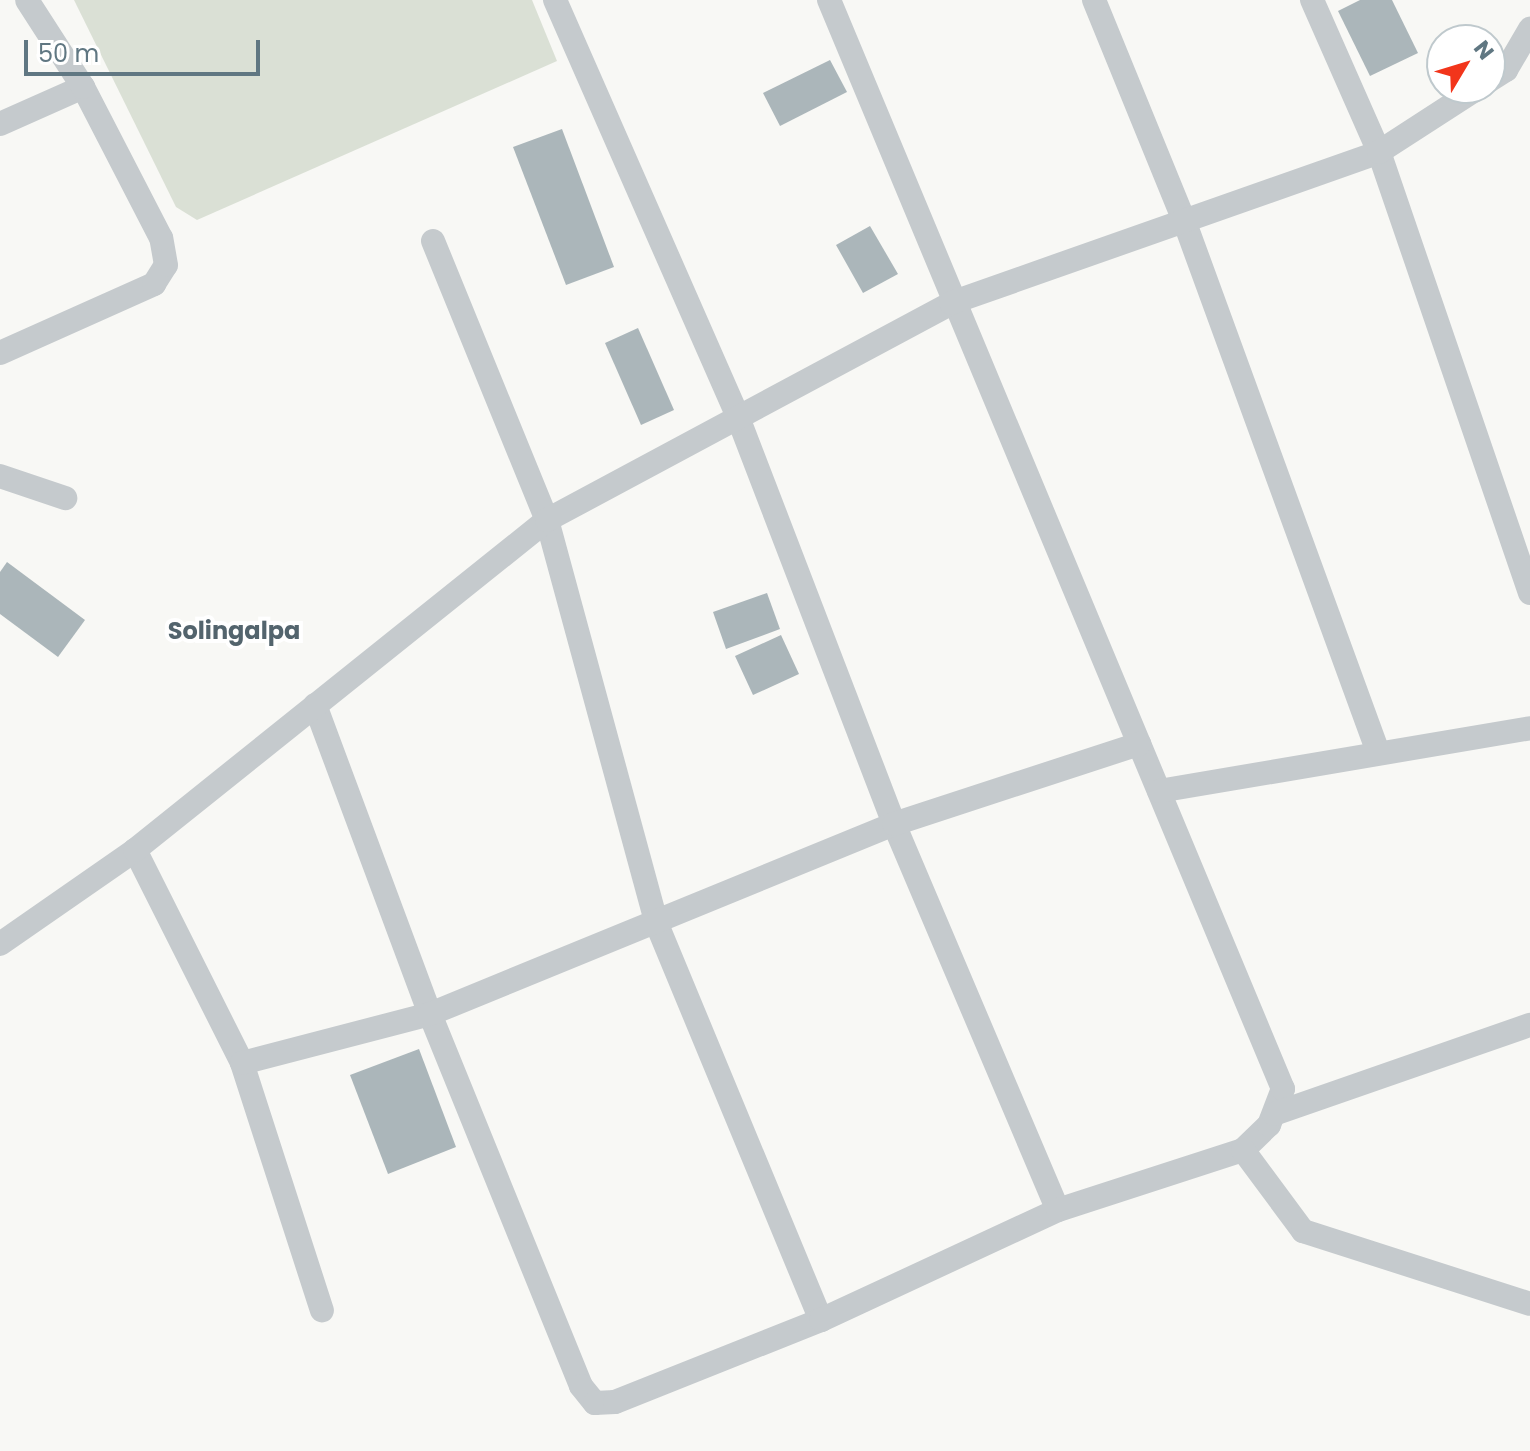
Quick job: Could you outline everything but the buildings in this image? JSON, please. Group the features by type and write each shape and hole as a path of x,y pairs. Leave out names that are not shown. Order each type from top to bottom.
{"street":[{"path":"0,353 154,284 166,265 161,238 83,87 27,0"},
{"path":"555,0 739,420 894,824 1058,1210"},
{"path":"315,705 430,1014 581,1386 595,1403 615,1402 821,1320 1058,1210 1243,1150 1274,1114 1283,1089 951,303 829,0"},
{"path":"1094,0 1185,223 1378,752"},
{"path":"1312,0 1379,152 1530,593"},
{"path":"1506,70 1530,29"},
{"path":"0,124 83,87"},
{"path":"0,944 135,850 547,520 739,420 951,303 1185,223 1379,152 1453,104"},
{"path":"433,241 547,520 656,922 821,1320"},
{"path":"0,476 65,498"},
{"path":"1159,791 1530,728"},
{"path":"242,1063 430,1014 894,824 1139,744"},
{"path":"135,850 242,1063 322,1310"},
{"path":"1274,1114 1530,1025"},
{"path":"1243,1150 1303,1231 1530,1304"}],"shaded area":[{"path":"74,0 532,0 557,61 197,220 176,207"}],"district":[{"name":"Solingalpa","path":"234,631"}]}
